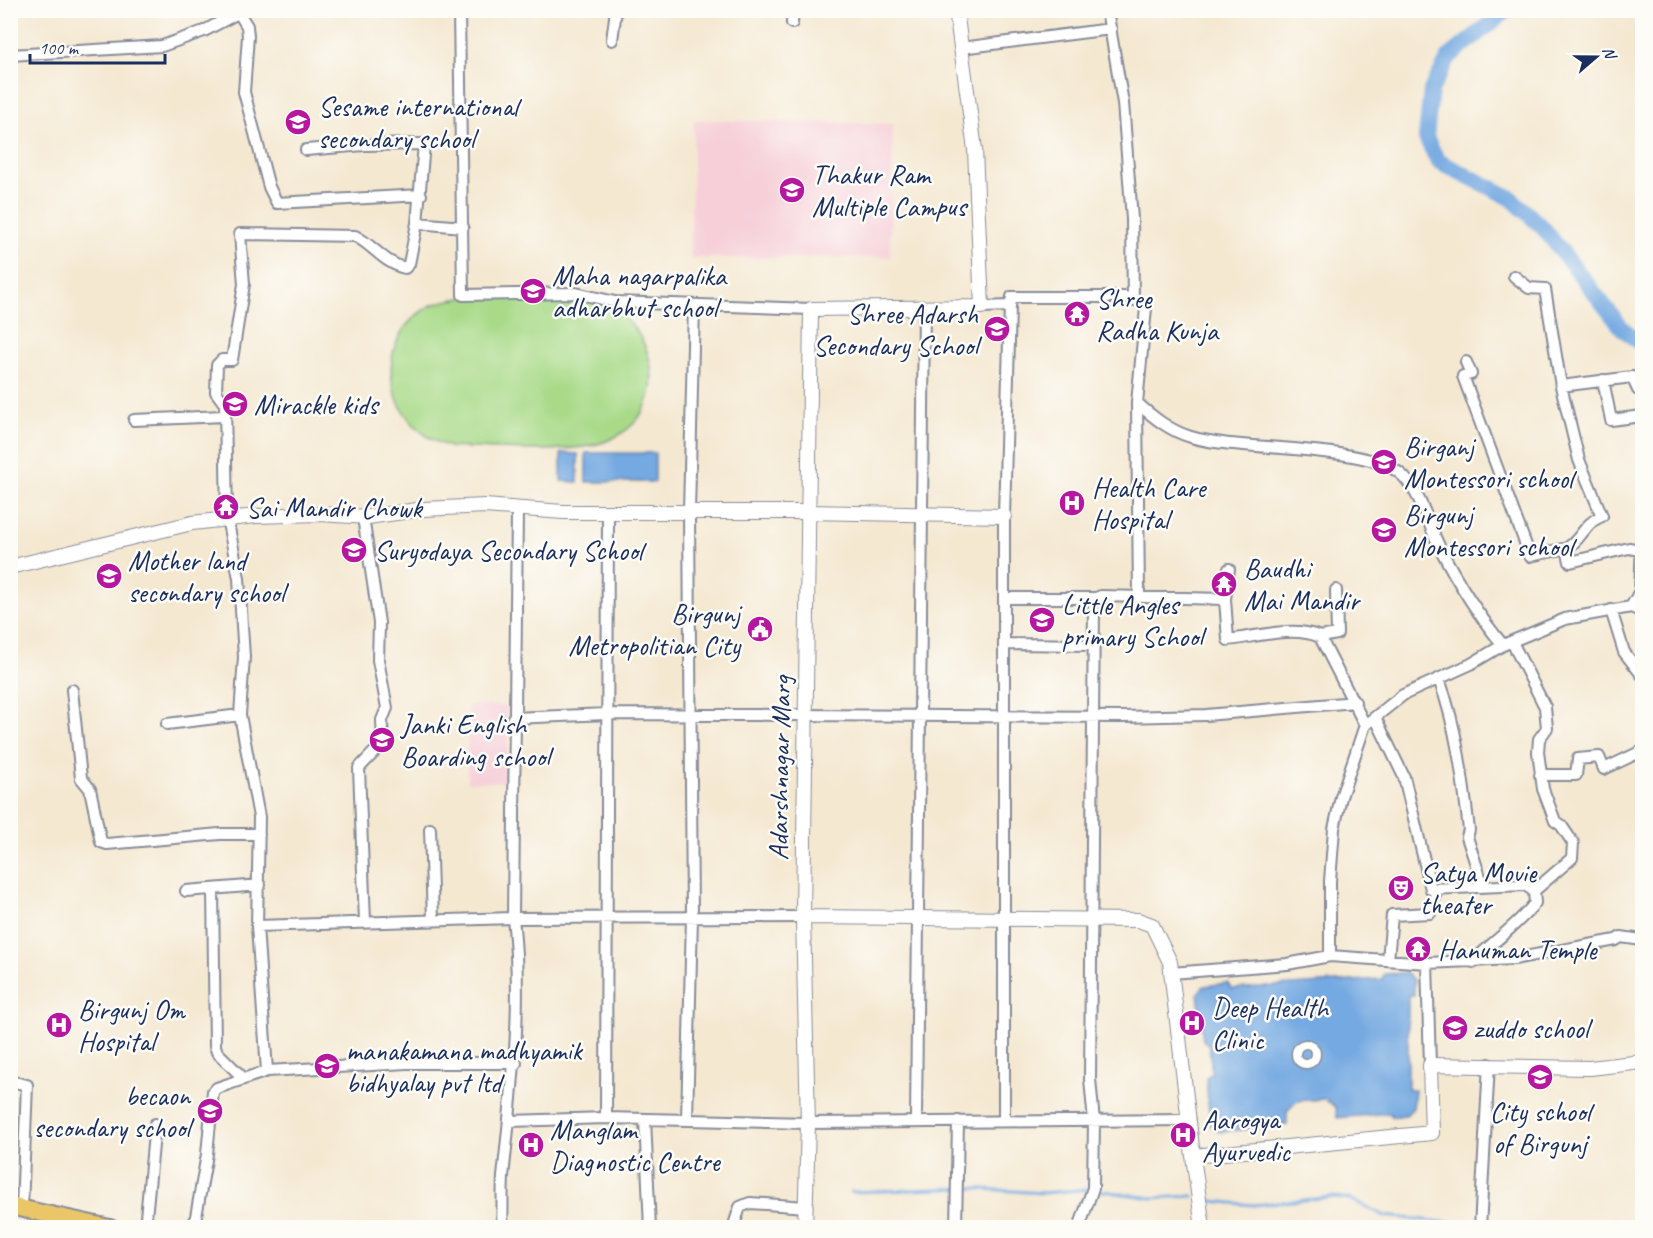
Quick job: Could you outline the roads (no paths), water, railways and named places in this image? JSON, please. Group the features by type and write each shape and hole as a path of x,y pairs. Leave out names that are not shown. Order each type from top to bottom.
{"main road":[{"path":"16,1207 42,1221 110,1227"}],"street":[{"path":"10,55 162,46 204,31 234,15 237,10 247,26 248,36 244,92 269,187 277,203 421,195"},
{"path":"459,10 464,295 576,293 615,302 811,309 1010,306"},
{"path":"612,40 616,10"},
{"path":"792,22 793,10"},
{"path":"956,10 975,150 982,307"},
{"path":"1107,10 1123,103 1132,219 1133,299"},
{"path":"962,48 1111,29"},
{"path":"267,1071 257,926 260,885 259,817 240,716 244,657 240,589 228,518 225,404 216,392 217,365 222,360 232,360 241,311 244,284 240,234 355,236 367,242 388,261 405,268 409,264 417,223 424,144 364,145 306,150"},
{"path":"417,223 463,228"},
{"path":"1466,362 1471,374 1463,376 1530,556 1567,548 1573,544 1591,520 1602,516 1579,460 1561,386 1545,289 1529,288 1514,276"},
{"path":"1004,1120 1006,598 1004,516 1012,297 1133,299 1146,308 1137,403 1139,596"},
{"path":"687,1120 692,917 689,512 694,305"},
{"path":"916,1120 920,513 924,308"},
{"name":"Adarshnagar Marg","path":"805,1227 808,1123 803,917 811,309"},
{"path":"1561,386 1632,377 1638,390 1642,391"},
{"path":"1604,380 1611,420 1642,416"},
{"path":"1137,403 1158,421 1189,437 1216,443 1330,453 1392,467 1404,477 1423,508 1438,544 1476,612 1507,644 1540,694 1548,719 1546,728 1539,739 1542,789 1555,821 1561,825 1573,843 1572,858 1534,891 1535,903 1523,918 1497,937 1473,962"},
{"path":"134,420 224,416"},
{"path":"10,567 98,544 192,523 228,518 320,514 363,517 424,509 485,506 517,510 608,512 920,513 1004,516"},
{"path":"502,1227 503,1180 516,1063 517,956 513,918 513,718 517,510"},
{"path":"606,1118 608,512"},
{"path":"363,517 379,623 378,660 387,708 382,720 383,743 359,768 365,922"},
{"path":"1567,548 1570,562 1641,547 1640,591 1631,607"},
{"path":"1229,569 1225,599 1228,640 1288,633 1312,633 1320,637 1365,725"},
{"path":"1320,637 1337,634 1336,590"},
{"path":"1006,598 1139,596 1225,599"},
{"path":"1079,1227 1092,1192 1094,1122 1090,1078 1090,920 1093,645 1096,598"},
{"path":"1330,956 1330,881 1334,829 1341,797 1365,725 1403,695 1439,680 1507,644 1565,619 1631,607 1642,612"},
{"path":"1611,610 1624,652 1642,675"},
{"path":"1006,644 1093,645"},
{"path":"1439,680 1447,702 1461,768 1469,830 1467,837 1482,883 1480,886"},
{"path":"72,690 81,778 90,789 101,842 107,844 220,834 259,834"},
{"path":"513,718 607,714 1006,717 1206,715 1355,702"},
{"path":"167,724 240,716"},
{"path":"1375,717 1404,777 1431,889 1525,885 1534,891"},
{"path":"1540,775 1576,775 1578,759 1599,757 1604,770 1642,751"},
{"path":"430,829 434,920"},
{"path":"186,891 260,885"},
{"path":"213,889 215,1046 217,1052 243,1078"},
{"path":"1388,960 1392,915 1430,913 1437,890"},
{"path":"257,926 605,917 1138,920 1152,925 1170,962 1203,1227"},
{"path":"1171,973 1287,964 1330,956 1427,963 1473,962 1514,959 1616,940 1621,937 1642,940"},
{"path":"1193,1156 1432,1133 1427,963"},
{"path":"1430,1065 1489,1064 1590,1068 1642,1062"},
{"path":"194,1227 207,1154 213,1091 267,1071 407,1063 516,1063"},
{"path":"1480,1227 1489,1064"},
{"path":"10,1081 27,1085 16,1207"},
{"path":"510,1121 606,1118 808,1123 916,1120 1094,1122 1190,1120"},
{"path":"645,1119 650,1227"},
{"path":"956,1227 958,1121"},
{"path":"145,1227 155,1124"},
{"path":"733,1227 740,1207 750,1203 806,1207"}],"water":[{"path":"561,453 578,454 578,482 561,481"},
{"path":"586,453 655,453 655,482 586,482"},
{"path":"1406,973 1414,980 1414,995 1408,995 1408,1090 1415,1090 1413,1108 1406,1115 1391,1117 1391,1113 1337,1118 1336,1108 1324,1099 1297,1101 1287,1111 1287,1125 1220,1132 1210,1125 1206,1078 1212,1073 1209,1045 1203,1040 1198,993 1204,986 1228,983 1231,989 1382,979 1384,974"}],"waterway":[{"path":"1507,10 1449,57 1431,90 1426,138 1438,161 1511,198 1544,229 1622,328 1642,345"},
{"path":"851,1192 969,1188 1042,1193 1090,1189"},
{"path":"1097,1190 1151,1198 1193,1196"},
{"path":"1212,1201 1253,1205 1333,1197 1350,1199 1385,1216 1472,1225"}],"place":[{"name":"Sesame international secondary school","path":"298,122"},
{"name":"Thakur Ram Multiple Campus","path":"792,190"},
{"name":"Maha nagarpalika adharbhut school","path":"533,291"},
{"name":"Shree Radha Kunja","path":"1077,314"},
{"name":"Shree Adarsh Secondary School","path":"997,329"},
{"name":"Mirackle kids","path":"235,404"},
{"name":"Birganj Montessori school","path":"1384,462"},
{"name":"Health Care Hospital","path":"1072,503"},
{"name":"Sai Mandir Chowk","path":"226,507"},
{"name":"Birgunj Montessori school","path":"1384,530"},
{"name":"Suryodaya Secondary School","path":"354,550"},
{"name":"Mother land secondary school","path":"109,576"},
{"name":"Baudhi Mai Mandir","path":"1224,584"},
{"name":"Little Angles primary School","path":"1042,620"},
{"name":"Birgunj Metropolitian City","path":"760,629"},
{"name":"Janki English Boarding school","path":"382,740"},
{"name":"Satya Movie theater","path":"1401,888"},
{"name":"Hanuman Temple","path":"1418,949"},
{"name":"Deep Health Clinic","path":"1192,1023"},
{"name":"Birgunj Om Hospital","path":"59,1025"},
{"name":"zuddo school","path":"1455,1028"},
{"name":"manakamana madhyamik bidhyalay pvt ltd","path":"327,1066"},
{"name":"City school of Birgunj","path":"1540,1077"},
{"name":"becaon secondary school","path":"210,1111"},
{"name":"Aarogya Ayurvedic","path":"1183,1135"},
{"name":"Manglam Diagnostic Centre","path":"531,1145"}]}
